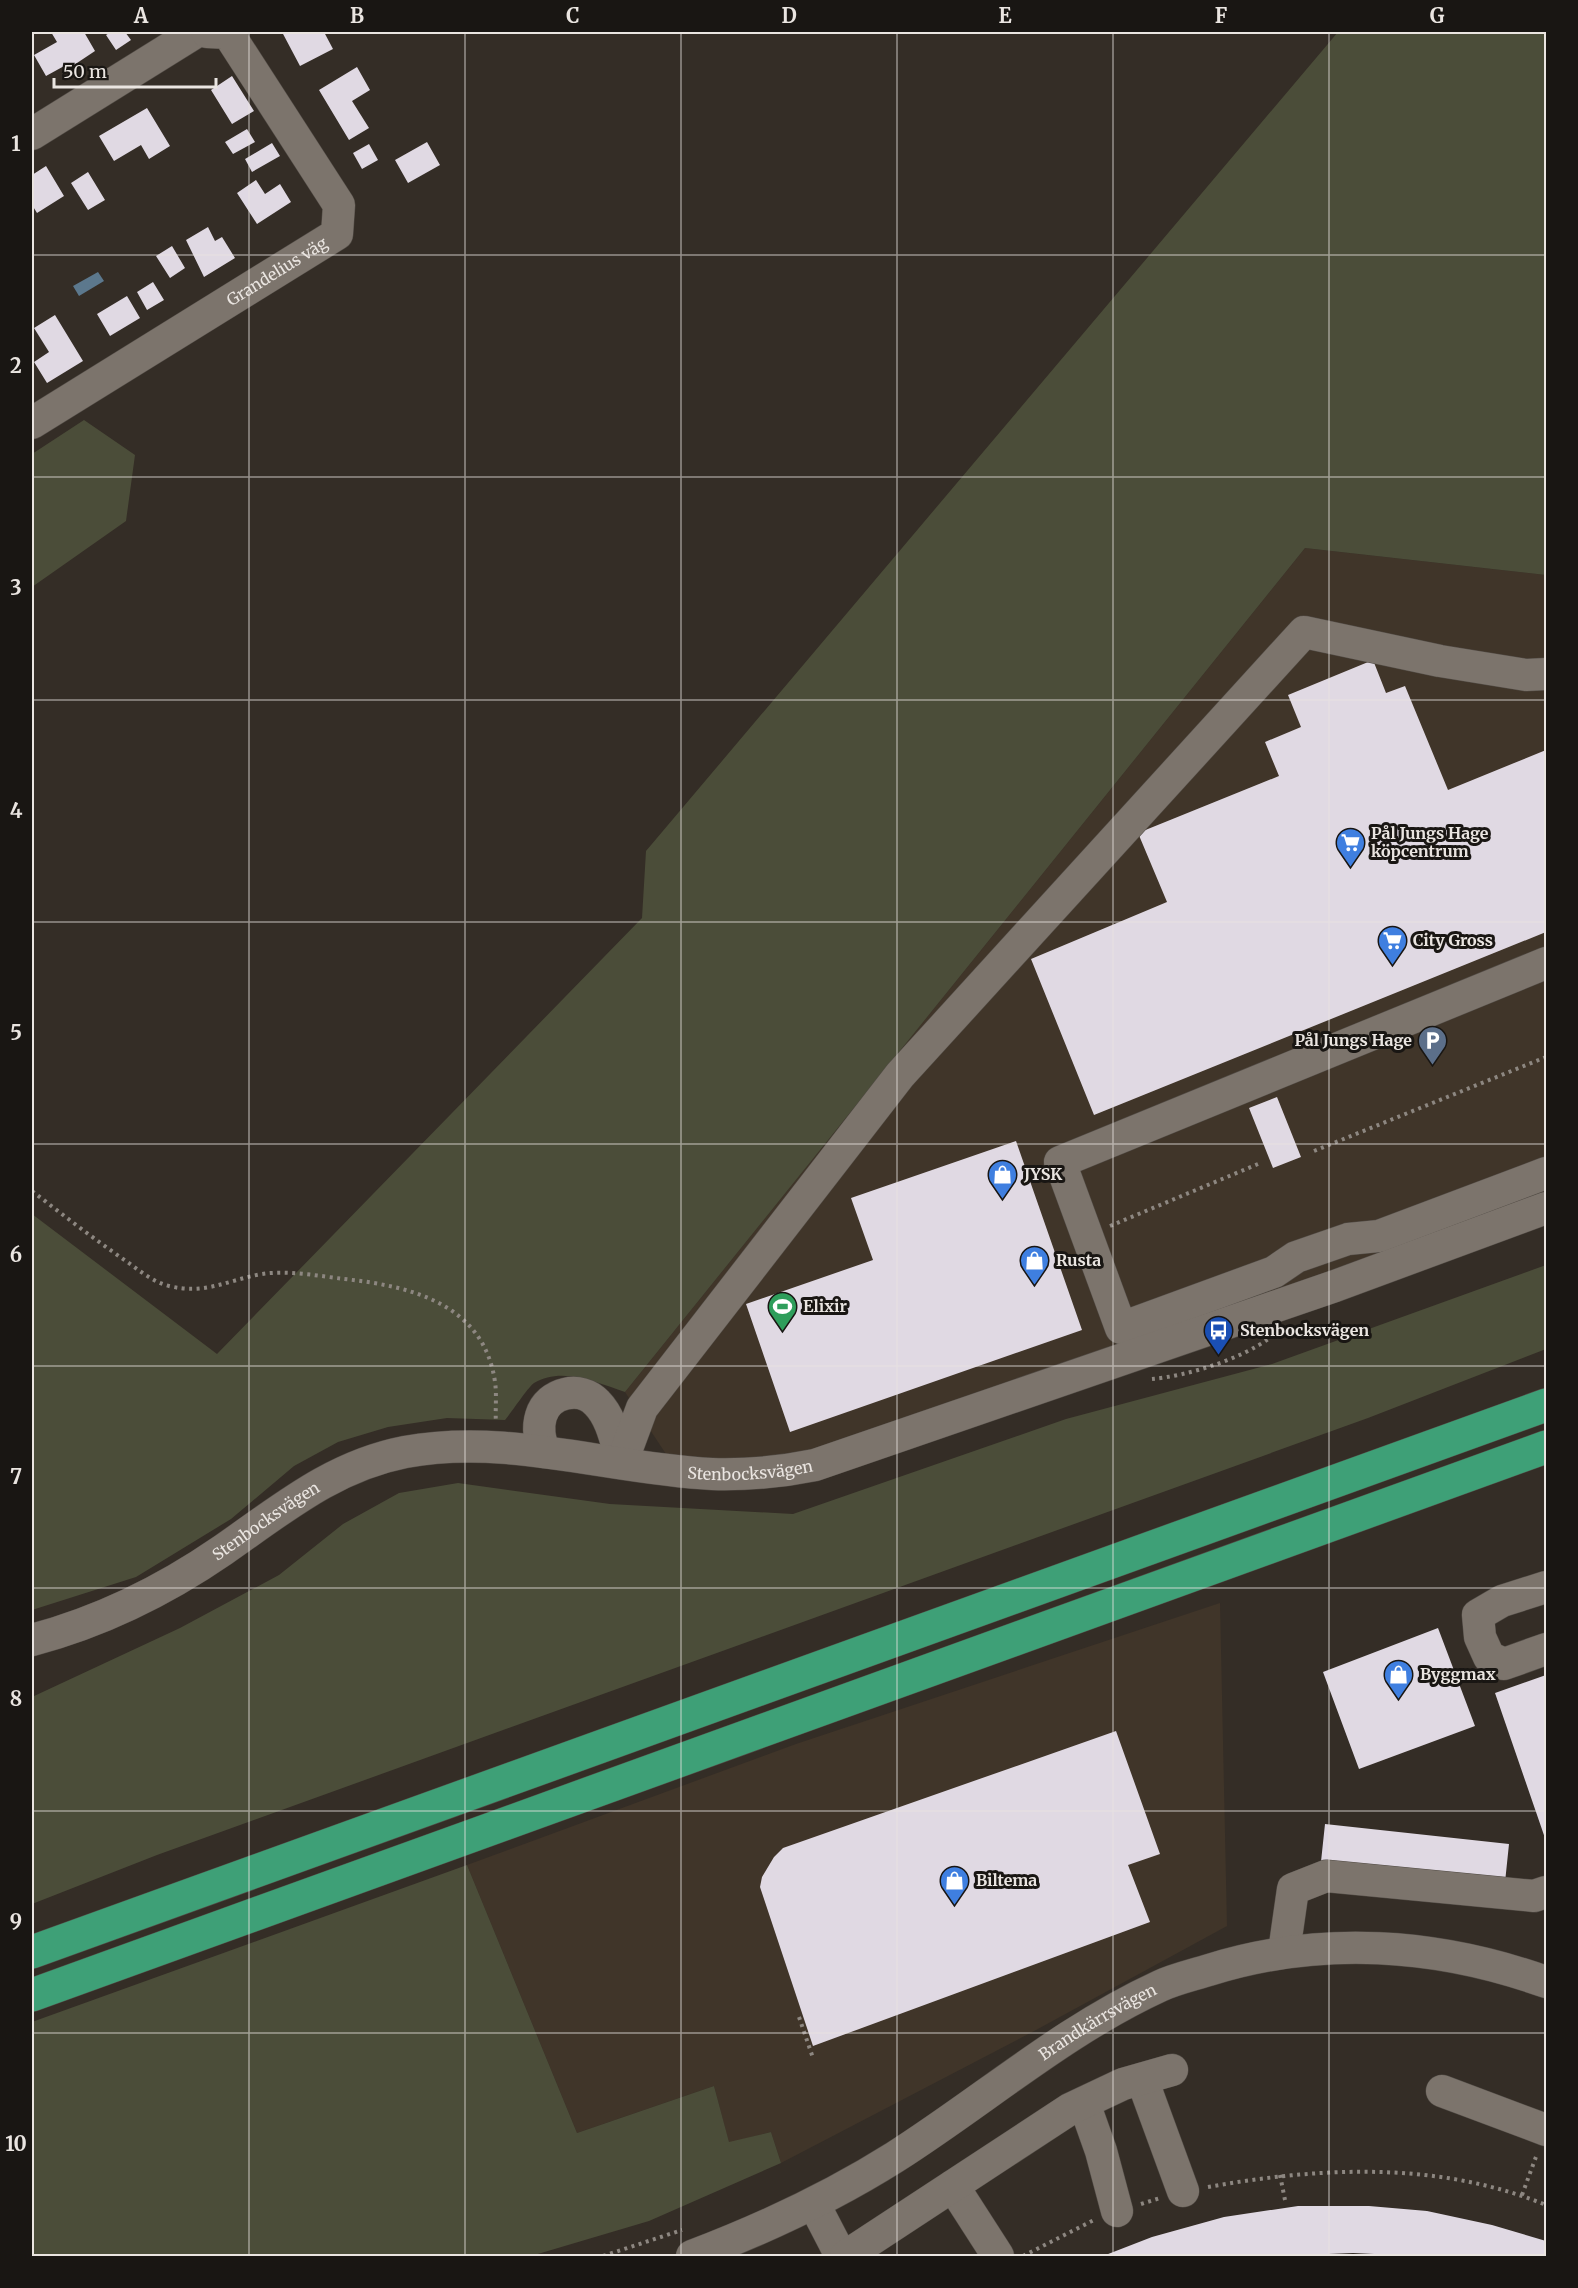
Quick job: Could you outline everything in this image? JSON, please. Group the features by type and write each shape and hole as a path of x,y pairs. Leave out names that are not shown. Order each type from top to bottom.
{"highway":[{"path":"32,1952 1546,1405"},
{"path":"32,1995 1546,1447"}],"street":[{"path":"32,134 196,32"},
{"name":"Grandelius väg","path":"32,423 336,234 339,205 228,33 207,32"},
{"path":"622,1462 642,1408 900,1075 1304,632 1440,661 1526,675 1546,674"},
{"path":"1546,963 1060,1162 1121,1328 1274,1272 1296,1257 1348,1239 1379,1236 1546,1173"},
{"name":"Stenbocksvägen","path":"32,1640 106,1615 171,1584 308,1489 343,1471 406,1452 445,1447 496,1447 711,1474 780,1472 816,1465 1335,1286 1546,1208"},
{"path":"1322,1248 1335,1286"},
{"path":"544,1452 538,1431 541,1413 550,1401 575,1392 592,1399 607,1417 622,1462"},
{"path":"1546,1587 1502,1601 1478,1615 1480,1637 1489,1657 1504,1665 1546,1649"},
{"path":"1284,1952 1293,1889 1326,1876 1534,1896 1546,1892"},
{"name":"Brandkärrsvägen","path":"692,2256 814,2204 895,2157 1103,2015 1162,1985 1247,1958 1284,1952 1347,1947 1408,1949 1466,1957 1546,1982"},
{"path":"846,2256 1084,2103 1142,2079 1172,2070"},
{"path":"1142,2079 1183,2191"},
{"path":"1442,2091 1542,2140"},
{"path":"1084,2103 1101,2151 1117,2211"},
{"path":"953,2186 998,2256"},
{"path":"814,2204 841,2256"}],"path":[{"path":"1314,1151 1546,1057"},
{"path":"1088,1235 1258,1164"},
{"path":"32,1191 93,1238 152,1279 166,1286 194,1291 264,1274 320,1276 389,1283 446,1305 469,1323 488,1353 495,1382 496,1447"},
{"path":"799,2017 813,2058"},
{"path":"1522,2195 1542,2140"},
{"path":"1183,2191 1280,2175 1332,2171 1443,2176 1522,2195 1546,2205"},
{"path":"1280,2175 1285,2200"}],"shaded area":[{"path":"1305,548 1546,575 1546,1193 1363,1262 840,1446 787,1457 718,1460 666,1454 625,1392"},
{"path":"1220,1603 1227,1926 1036,2030 781,2163 771,2132 729,2143 714,2086 577,2133 467,1865 796,1744"}],"green space":[{"path":"1338,32 1546,32 1546,575 1305,548 625,1392 580,1378 556,1376 534,1383 505,1420 447,1418 388,1427 338,1442 294,1466 231,1519 136,1577 32,1610 32,1214 217,1354 642,918 646,851"},
{"path":"84,420 135,455 126,521 32,587 32,454"},
{"path":"1546,1265 1546,1349 1368,1418 157,1855 32,1904 32,1697 180,1628 279,1575 343,1524 399,1493 458,1483 610,1504 793,1514 1066,1419 1272,1364"},
{"path":"467,1865 577,2133 714,2086 729,2142 771,2132 781,2163 649,2221 531,2256 32,2256 32,2022"}],"water":[{"path":"98,272 104,281 79,296 73,286"}],"building":[{"path":"51,32 84,32 95,51 68,69 66,65 46,76 34,55 57,42"},
{"path":"111,32 125,32 131,40 116,50 106,35"},
{"path":"282,32 324,32 333,49 300,66"},
{"path":"357,67 370,90 352,101 369,128 349,140 319,90"},
{"path":"232,76 254,111 232,124 211,90"},
{"path":"147,108 170,146 149,159 141,145 114,161 99,136"},
{"path":"247,129 255,142 233,154 225,142"},
{"path":"427,142 440,165 408,183 395,160"},
{"path":"272,143 280,156 252,172 245,159"},
{"path":"369,144 378,160 362,169 353,153"},
{"path":"46,166 64,196 37,213 32,205 32,175"},
{"path":"88,172 105,200 88,210 71,183"},
{"path":"256,180 265,194 280,184 291,202 257,224 237,193"},
{"path":"208,227 215,241 222,237 235,258 204,277 186,240"},
{"path":"172,246 185,268 170,278 156,256"},
{"path":"153,282 164,300 147,310 137,292"},
{"path":"127,296 140,318 110,336 97,314"},
{"path":"55,315 83,361 47,383 34,362 49,352 34,328"},
{"name":"Pål Jungs Hage köpcentrum","path":"1373,660 1386,693 1405,686 1448,790 1546,750 1546,932 1094,1115 1031,959 1167,902 1138,833 1279,776 1265,742 1301,727 1288,695"},
{"path":"1277,1097 1301,1157 1273,1168 1249,1108"},
{"path":"1016,1141 1082,1330 790,1432 746,1304 873,1260 851,1198"},
{"name":"Byggmax","path":"1438,1628 1475,1726 1359,1769 1323,1672"},
{"path":"1546,1675 1546,1841 1495,1693"},
{"name":"Biltema","path":"1116,1731 1160,1854 1128,1865 1150,1922 813,2046 760,1887 762,1877 774,1857 783,1848"},
{"path":"1325,1824 1509,1844 1504,1892 1320,1871"},
{"path":"1298,2206 1369,2206 1427,2211 1492,2225 1546,2241 1546,2256 1416,2256 1353,2253 1279,2256 1103,2256 1152,2237 1224,2217"}],"place":[{"name":"Pål Jungs Hage köpcentrum","path":"1350,868"},
{"name":"City Gross","path":"1392,966"},
{"name":"Pål Jungs Hage","path":"1433,1066"},
{"name":"JYSK","path":"1003,1200"},
{"name":"Rusta","path":"1035,1286"},
{"name":"Elixir","path":"782,1332"},
{"name":"Stenbocksvägen","path":"1219,1356"},
{"name":"Byggmax","path":"1399,1700"},
{"name":"Biltema","path":"955,1906"}]}
